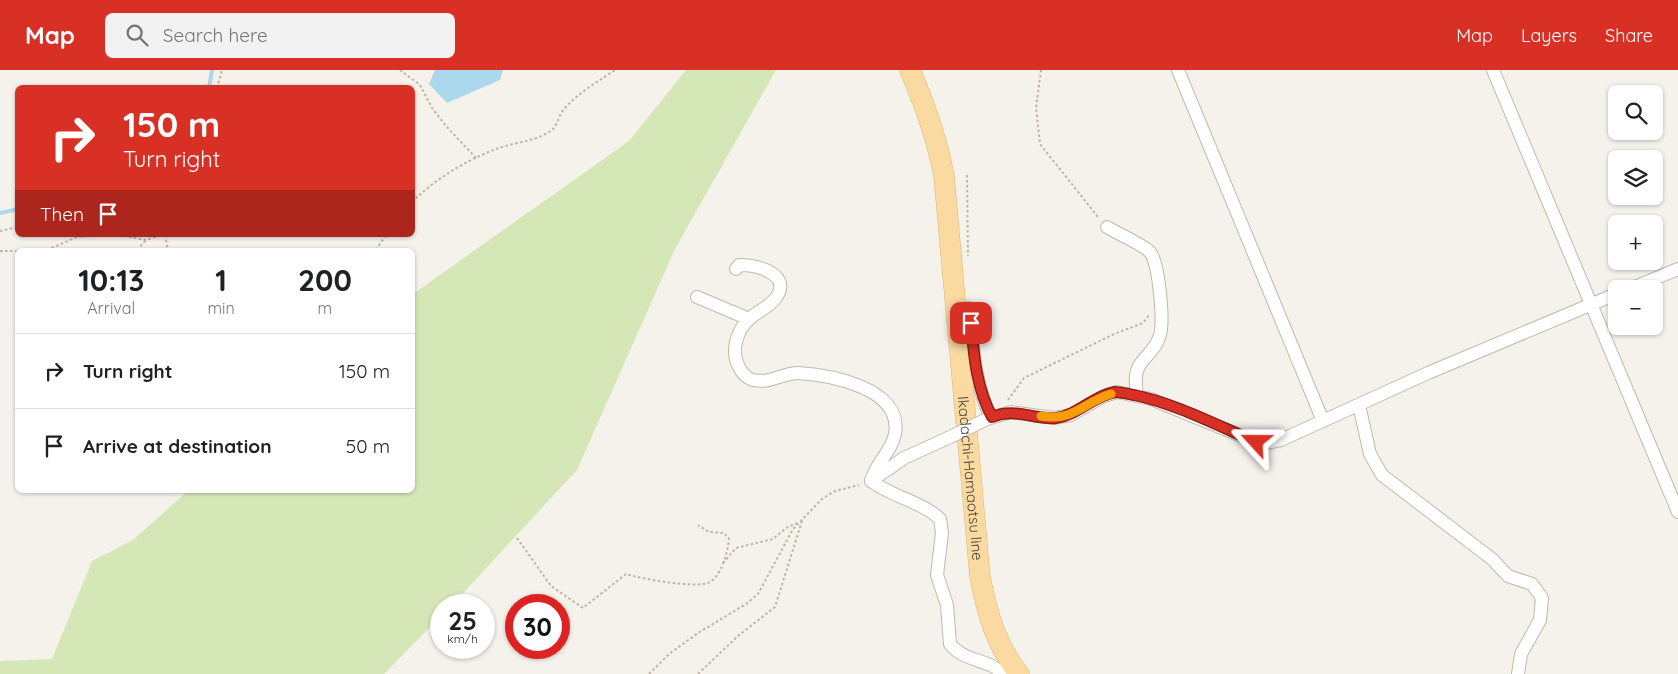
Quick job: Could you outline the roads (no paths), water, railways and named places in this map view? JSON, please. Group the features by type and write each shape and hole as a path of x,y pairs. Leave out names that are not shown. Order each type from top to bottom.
{"main road":[{"name":"Ikadachi-Hamaotsu line","path":"910,70 925,103 939,147 944,176 980,578 990,622 998,640 1019,674"}],"street":[{"path":"1178,70 1323,421"},
{"path":"1493,70 1678,512"},
{"path":"1107,228 1149,251 1156,262 1162,321 1160,338 1153,351 1139,366 1136,379 1137,396"},
{"path":"736,269 739,265 752,264 770,271 778,279 780,289 776,298 763,311 748,319 734,345 735,358 740,371 749,379 762,382 796,373 842,378 873,392 890,408 895,433 892,443 874,470 871,481"},
{"path":"1652,280 1678,269"},
{"path":"697,297 748,319"},
{"path":"871,481 904,458 992,416 1011,412 1054,418 1072,415 1104,396 1117,392 1186,411 1256,442 1267,443 1281,440 1428,373 1608,298"},
{"path":"956,309 969,308 975,368 982,399 992,416"},
{"path":"1359,405 1370,454 1382,475 1492,559 1508,576 1532,584 1542,598 1540,620 1521,654 1518,674"},
{"path":"871,481 884,490 932,512 940,519 942,533 937,575 947,605 950,644 964,657 985,662 1003,674"}],"water":[{"path":"435,70 503,70 500,80 447,103 429,84"}],"waterway":[{"path":"210,85 212,70"},
{"path":"0,213 15,210"}]}
